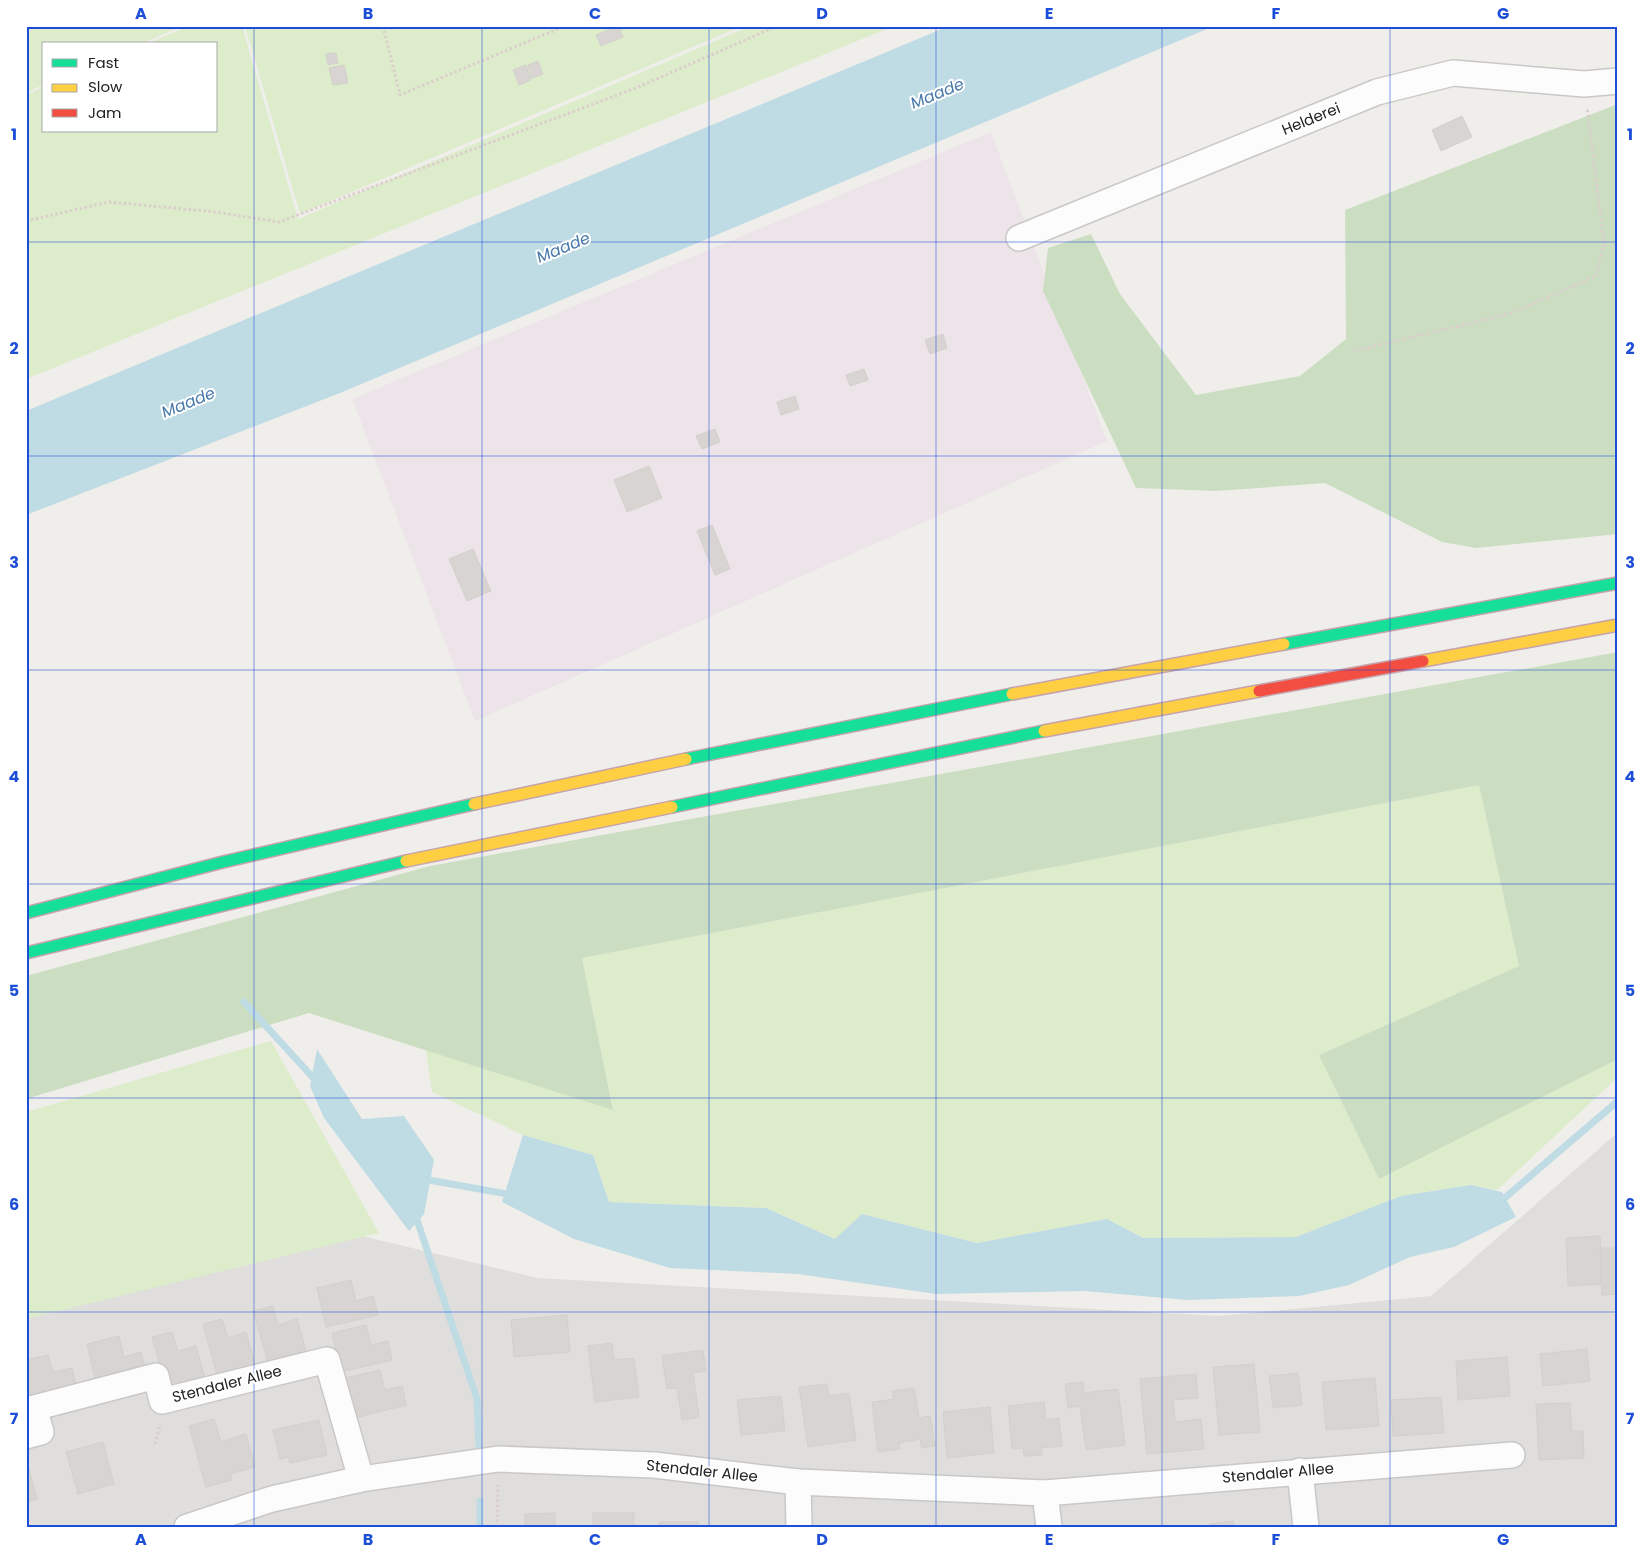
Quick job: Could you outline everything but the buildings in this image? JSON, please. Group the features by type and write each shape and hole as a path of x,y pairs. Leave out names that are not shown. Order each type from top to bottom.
{"highway":[{"path":"26,914 361,830 663,763 1040,689 1618,583"},
{"path":"26,953 375,867 1040,732 1618,625"}],"street":[{"name":"Helderei","path":"1019,238 1376,92 1453,73 1584,84 1618,81"},
{"name":"Stendaler Allee","path":"26,1436 40,1432 34,1408 96,1391 156,1376 162,1400 327,1360 361,1479"},
{"name":"Stendaler Allee","path":"187,1527 272,1499 361,1479 498,1458 654,1465 798,1482 1045,1492 1512,1455"},
{"path":"1300,1471 1306,1527"},
{"path":"798,1482 799,1527"},
{"path":"1045,1492 1048,1527"}],"path":[{"path":"382,26 400,95 565,26"},
{"path":"26,221 108,202 216,212 279,222 636,88 777,26"},
{"path":"1354,351 1512,313 1596,276 1604,242 1584,84"},
{"path":"497,1527 498,1458"}],"shaded area":[{"path":"991,132 1107,441 475,721 352,399"},
{"path":"1618,1132 1618,1527 26,1527 26,1314 353,1234 538,1278 1219,1316 1431,1296"},
{"path":"181,1436 202,1513 171,1527 161,1527 138,1447"}],"green space":[{"path":"26,26 182,26 146,42 42,42 42,86 26,92"},
{"path":"188,26 242,26 298,219 750,26 894,26 26,379 26,95 42,88 42,132 218,132 218,42 152,42"},
{"path":"245,26 742,26 300,214"},
{"path":"1618,104 1618,534 1476,548 1442,542 1325,483 1217,491 1136,488 1043,291 1048,248 1091,234 1120,294 1196,395 1300,376 1346,339 1345,210"},
{"path":"1618,652 1618,1059 1379,1179 1319,1055 1519,966 1479,785 582,958 613,1110 309,1013 26,1099 26,976 430,866"},
{"path":"1479,785 1519,966 1319,1055 1379,1179 1618,1059 1618,1077 1497,1190 1471,1185 1401,1196 1296,1237 1143,1238 1107,1219 977,1243 863,1214 836,1239 766,1208 609,1202 593,1155 523,1135 432,1092 426,1050 613,1109 582,958"},
{"path":"271,1041 379,1233 26,1319 26,1112"}],"water":[{"name":"Maade","path":"949,26 1214,26 340,393 26,515 26,411"},
{"path":"317,1049 362,1119 404,1116 434,1160 424,1214 409,1231 324,1118 310,1086"},
{"path":"523,1135 593,1155 609,1202 766,1208 835,1239 862,1214 977,1243 1107,1219 1143,1238 1296,1237 1401,1196 1471,1185 1502,1192 1516,1217 1454,1247 1410,1257 1349,1285 1299,1296 1188,1300 1084,1291 936,1294 798,1274 670,1268 574,1239 502,1202"}],"waterway":[{"path":"244,1002 318,1083"},
{"path":"1500,1202 1618,1101"},
{"path":"423,1179 513,1195"},
{"path":"415,1214 477,1399 479,1446"},
{"path":"480,1501 480,1527"}],"traffic: fast":[{"path":"1284,644 1618,583"},
{"path":"686,759 1012,694"},
{"path":"672,807 1044,731"},
{"path":"26,913 223,862 474,804"},
{"path":"26,953 406,861"}],"traffic: slow":[{"path":"1423,661 1618,625"},
{"path":"1012,694 1284,644"},
{"path":"1044,731 1259,691"},
{"path":"474,804 686,759"},
{"path":"406,861 672,807"}],"traffic: jam":[{"path":"1259,691 1423,661"}]}
